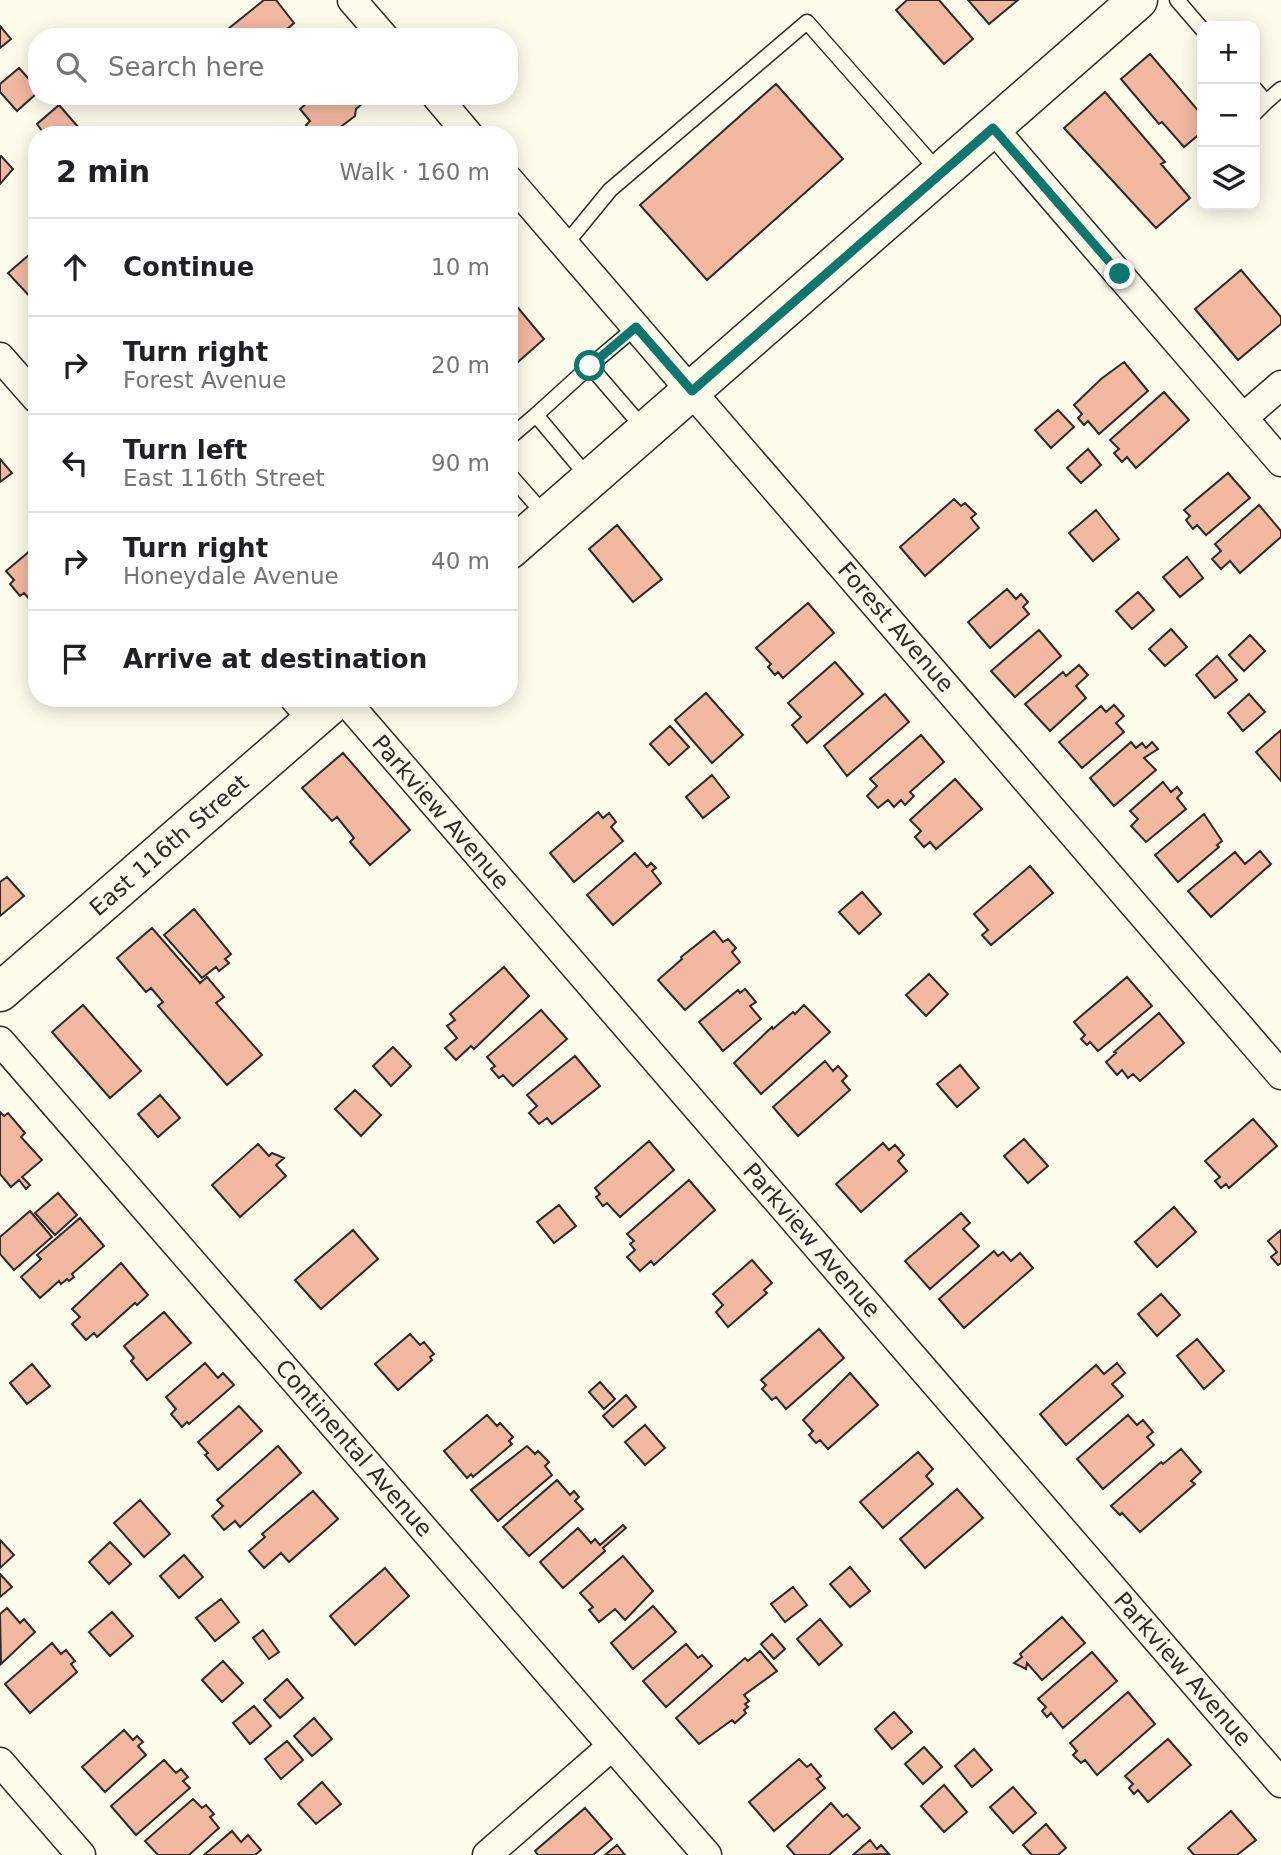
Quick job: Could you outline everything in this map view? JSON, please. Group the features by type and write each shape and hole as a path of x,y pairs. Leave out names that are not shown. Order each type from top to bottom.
{"main road":[{"path":"518,542 1138,0"},
{"name":"East 116th Street","path":"0,992 319,707"}],"street":[{"path":"352,0 376,28"},
{"path":"444,105 462,126"},
{"path":"993,128 1281,461"},
{"name":"Forest Avenue","path":"518,190 1281,1074"},
{"path":"0,357 28,389"},
{"path":"1244,417 1281,385"},
{"name":"Parkview Avenue","path":"325,707 1281,1783"},
{"name":"Continental Avenue","path":"0,1041 707,1855"},
{"path":"486,1855 612,1745"},
{"path":"0,1762 80,1855"}],"lane":[{"path":"1177,0 1197,23"},
{"path":"565,244 610,190 807,22 940,174"},
{"path":"1260,108 1281,89"},
{"path":"1260,95 1266,102"},
{"path":"518,430 636,327"},
{"path":"590,366 646,431"},
{"path":"536,415 590,479"},
{"path":"518,484 547,517"}],"building":[{"path":"264,0 276,0 294,23 288,28 229,28"},
{"path":"907,0 939,0 973,39 944,64 896,10"},
{"path":"968,0 1018,0 989,24"},
{"path":"0,26 11,39 0,48"},
{"path":"1150,54 1197,109 1197,136 1184,147 1162,122 1159,124 1121,79"},
{"path":"19,68 28,78 28,101 17,111 0,92 0,84"},
{"path":"776,84 843,159 707,280 640,205"},
{"path":"1105,92 1165,162 1161,164 1190,198 1156,228 1064,128"},
{"path":"59,105 77,126 38,126 37,124"},
{"path":"305,105 361,105 356,109 355,116 342,126 307,126 310,121 300,109"},
{"path":"0,157 13,169 0,184"},
{"path":"28,256 28,295 8,273"},
{"path":"1241,270 1281,317 1281,324 1238,360 1195,309"},
{"path":"518,308 544,339 518,362"},
{"path":"1124,362 1148,391 1099,434 1088,421 1084,425 1078,418 1082,414 1074,405 1101,379"},
{"path":"1164,392 1189,420 1136,468 1127,457 1122,462 1114,453 1119,449 1110,440"},
{"path":"1058,410 1074,427 1051,448 1035,430"},
{"path":"1088,449 1101,465 1081,483 1067,468"},
{"path":"0,459 12,473 0,482"},
{"path":"1228,473 1250,498 1206,535 1197,525 1193,529 1186,520 1190,516 1184,510"},
{"path":"954,499 961,506 965,503 976,514 971,518 979,528 925,576 900,547"},
{"path":"1259,505 1281,531 1281,537 1240,573 1230,561 1221,569 1212,559 1221,551 1215,544"},
{"path":"1096,510 1119,539 1093,561 1069,533"},
{"path":"617,525 662,579 633,602 589,549"},
{"path":"28,553 28,598 24,593 20,596 10,584 14,580 6,571"},
{"path":"1187,557 1203,578 1180,597 1163,577"},
{"path":"1007,589 1016,599 1021,594 1028,602 1023,607 1029,614 990,648 968,622"},
{"path":"1138,592 1154,610 1132,629 1116,611"},
{"path":"808,603 834,633 783,678 778,672 775,675 768,667 771,664 756,648"},
{"path":"1171,629 1187,647 1165,666 1149,649"},
{"path":"1039,630 1061,656 1015,697 991,671"},
{"path":"1250,635 1265,651 1244,671 1229,655"},
{"path":"1217,656 1237,680 1215,698 1196,675"},
{"path":"835,662 863,694 807,743 792,725 801,717 788,703"},
{"path":"1079,665 1088,675 1076,686 1086,698 1050,731 1025,704 1063,672 1066,676"},
{"path":"706,693 743,735 712,763 675,720"},
{"path":"885,694 909,722 847,776 824,746"},
{"path":"1249,694 1265,712 1243,731 1228,713"},
{"path":"1114,705 1124,716 1116,723 1124,732 1082,768 1059,742 1101,706 1106,712"},
{"path":"670,726 689,747 669,765 650,744"},
{"path":"1281,730 1281,781 1256,752"},
{"path":"921,735 944,762 910,792 914,796 905,805 901,800 894,807 888,800 878,808 867,796 877,786 870,779"},
{"path":"1131,742 1136,748 1142,743 1146,748 1152,742 1158,749 1144,758 1156,770 1114,806 1090,778"},
{"path":"343,753 410,830 370,865 350,842 354,838 337,817 332,821 302,788"},
{"path":"712,775 729,797 703,818 686,797"},
{"path":"955,779 982,809 936,849 930,842 924,847 915,837 921,831 910,820"},
{"path":"1163,782 1171,792 1177,787 1182,793 1177,798 1186,809 1146,842 1131,826 1138,819 1130,811"},
{"path":"598,812 603,818 609,813 616,822 611,827 623,841 574,882 550,853"},
{"path":"1204,814 1222,841 1217,845 1219,847 1178,882 1155,855"},
{"path":"1260,851 1271,864 1211,917 1188,891 1235,852 1245,864"},
{"path":"635,853 647,867 651,863 656,868 652,871 661,883 613,925 587,895"},
{"path":"1030,866 1053,893 991,945 982,935 988,930 974,914"},
{"path":"7,877 24,896 0,916 0,882"},
{"path":"862,892 881,914 859,934 839,912"},
{"path":"194,909 231,954 225,959 229,963 219,971 216,967 202,978 164,935"},
{"path":"152,928 200,983 207,977 224,997 216,1003 262,1055 227,1085 158,1006 163,1002 151,988 146,992 117,958"},
{"path":"714,931 723,942 728,939 736,948 732,952 740,962 685,1010 658,980 682,959 681,957"},
{"path":"504,967 529,996 474,1049 471,1046 456,1060 445,1048 457,1038 447,1026 455,1020 450,1014"},
{"path":"929,974 948,994 926,1016 906,995"},
{"path":"1127,977 1152,1006 1098,1051 1090,1042 1087,1045 1081,1039 1085,1035 1074,1022"},
{"path":"745,989 756,1002 750,1006 761,1019 723,1051 699,1022 738,990 740,993"},
{"path":"83,1005 141,1071 110,1098 52,1032"},
{"path":"804,1005 830,1032 761,1094 734,1063 772,1027 773,1029 793,1012 795,1014"},
{"path":"541,1010 567,1039 513,1086 503,1075 499,1078 491,1069 495,1066 487,1057"},
{"path":"1159,1013 1184,1043 1140,1081 1133,1074 1128,1078 1122,1070 1117,1075 1106,1062"},
{"path":"393,1047 411,1066 391,1086 373,1066"},
{"path":"575,1056 600,1086 552,1124 547,1118 539,1124 529,1113 537,1106 527,1095"},
{"path":"825,1061 833,1071 838,1066 847,1076 842,1081 850,1090 798,1136 773,1107"},
{"path":"960,1065 979,1088 957,1107 937,1084"},
{"path":"355,1090 381,1115 361,1136 335,1109"},
{"path":"160,1095 180,1118 158,1137 138,1114"},
{"path":"0,1112 4,1116 8,1113 25,1133 21,1137 42,1160 22,1177 30,1185 26,1189 19,1180 11,1187 0,1174"},
{"path":"1253,1119 1277,1146 1229,1188 1226,1184 1221,1188 1215,1181 1220,1177 1205,1161"},
{"path":"1024,1139 1048,1166 1028,1183 1004,1156"},
{"path":"649,1141 674,1170 620,1217 607,1203 603,1206 596,1197 600,1194 595,1188"},
{"path":"883,1143 889,1150 895,1145 904,1155 898,1161 907,1171 861,1212 836,1184"},
{"path":"258,1144 269,1156 272,1153 284,1158 276,1165 286,1176 240,1217 212,1185"},
{"path":"689,1180 715,1210 654,1265 651,1261 640,1271 627,1257 635,1250 630,1244 634,1241 627,1234"},
{"path":"58,1193 77,1215 55,1235 35,1213"},
{"path":"559,1205 576,1226 554,1243 537,1222"},
{"path":"1174,1207 1196,1232 1157,1267 1135,1242"},
{"path":"30,1211 52,1237 14,1270 0,1254 0,1237"},
{"path":"961,1213 970,1223 963,1229 979,1246 930,1289 905,1261"},
{"path":"80,1218 104,1246 72,1274 74,1277 61,1284 59,1281 40,1298 21,1277 41,1259 37,1255"},
{"path":"353,1230 378,1259 321,1309 295,1280"},
{"path":"1281,1230 1281,1263 1278,1265 1271,1257 1277,1252 1268,1241"},
{"path":"994,1251 998,1256 1003,1252 1011,1261 1020,1253 1033,1268 964,1328 939,1299"},
{"path":"752,1260 772,1283 764,1290 767,1293 728,1327 716,1312 723,1305 713,1294"},
{"path":"121,1263 148,1295 97,1337 94,1333 86,1340 72,1324 80,1317 72,1309"},
{"path":"1161,1294 1180,1315 1157,1336 1138,1314"},
{"path":"164,1312 191,1343 147,1380 131,1361 134,1358 124,1346"},
{"path":"819,1329 844,1358 786,1409 776,1397 772,1400 762,1389 766,1385 761,1380"},
{"path":"410,1334 420,1345 424,1342 434,1354 430,1357 432,1360 398,1390 375,1364"},
{"path":"1197,1339 1224,1371 1204,1389 1177,1356"},
{"path":"205,1363 218,1378 223,1373 234,1385 182,1427 171,1414 176,1409 166,1397"},
{"path":"1117,1363 1125,1373 1112,1384 1123,1396 1066,1445 1040,1414 1096,1365 1104,1374"},
{"path":"32,1364 50,1386 27,1404 10,1383"},
{"path":"850,1373 878,1405 828,1449 820,1440 816,1443 809,1435 813,1431 803,1420"},
{"path":"600,1382 615,1399 604,1409 589,1392"},
{"path":"626,1395 636,1407 613,1427 603,1416"},
{"path":"239,1406 262,1431 218,1470 198,1442"},
{"path":"487,1415 497,1426 500,1423 513,1437 509,1441 512,1444 473,1477 471,1474 467,1478 444,1451"},
{"path":"1128,1415 1137,1425 1143,1420 1153,1432 1147,1437 1154,1445 1103,1489 1077,1459"},
{"path":"645,1425 665,1448 645,1465 625,1442"},
{"path":"278,1446 301,1473 240,1527 235,1521 224,1530 212,1516 223,1506 217,1500"},
{"path":"527,1446 535,1454 538,1451 549,1462 545,1466 552,1475 498,1521 471,1490"},
{"path":"1181,1449 1201,1472 1191,1481 1195,1484 1140,1532 1122,1513 1120,1515 1111,1506 1161,1462 1163,1464"},
{"path":"918,1452 933,1469 926,1476 933,1484 883,1528 860,1502"},
{"path":"557,1480 570,1495 574,1491 579,1497 575,1501 583,1509 529,1556 503,1527"},
{"path":"957,1489 983,1518 925,1568 900,1539"},
{"path":"313,1491 338,1519 289,1562 281,1553 264,1568 249,1551 265,1537 262,1534"},
{"path":"140,1500 170,1534 144,1557 114,1523"},
{"path":"623,1525 626,1528 603,1548 605,1551 563,1588 540,1562 578,1528 591,1543 595,1539 600,1545"},
{"path":"0,1540 14,1555 0,1568"},
{"path":"110,1542 131,1564 109,1584 89,1562"},
{"path":"184,1555 203,1577 179,1598 160,1576"},
{"path":"623,1556 653,1591 625,1620 615,1609 599,1622 589,1610 593,1607 580,1593"},
{"path":"850,1567 870,1591 850,1607 830,1584"},
{"path":"385,1568 409,1596 355,1645 330,1616"},
{"path":"0,1574 12,1587 0,1597"},
{"path":"793,1587 807,1605 785,1622 771,1604"},
{"path":"221,1599 239,1622 215,1641 196,1618"},
{"path":"653,1606 676,1632 633,1669 611,1643"},
{"path":"7,1608 20,1623 24,1619 35,1632 1,1664 0,1614"},
{"path":"112,1612 133,1636 110,1656 89,1632"},
{"path":"1062,1617 1085,1643 1042,1680 1027,1663 1026,1669 1014,1663 1022,1657 1020,1654"},
{"path":"820,1619 842,1645 819,1665 797,1639"},
{"path":"263,1630 279,1652 269,1659 253,1638"},
{"path":"772,1634 785,1649 774,1659 761,1644"},
{"path":"52,1643 61,1654 66,1650 75,1661 71,1664 77,1672 30,1713 5,1684"},
{"path":"686,1644 698,1658 702,1655 712,1666 666,1707 643,1681"},
{"path":"760,1651 777,1671 744,1695 749,1701 745,1704 748,1707 744,1710 746,1713 735,1723 732,1720 699,1744 676,1718 745,1658 748,1661"},
{"path":"1092,1652 1117,1681 1063,1728 1051,1713 1047,1717 1042,1711 1046,1707 1038,1699"},
{"path":"223,1661 243,1683 222,1702 202,1680"},
{"path":"287,1679 303,1698 280,1718 264,1700"},
{"path":"1128,1692 1155,1724 1097,1775 1085,1760 1081,1763 1073,1755 1077,1751 1070,1743"},
{"path":"254,1706 271,1726 250,1744 233,1723"},
{"path":"894,1712 912,1732 892,1749 875,1729"},
{"path":"314,1718 332,1739 312,1756 294,1736"},
{"path":"124,1730 133,1740 137,1736 143,1742 138,1746 146,1755 105,1792 82,1767"},
{"path":"1168,1739 1191,1765 1148,1802 1138,1790 1134,1794 1129,1788 1133,1784 1125,1776"},
{"path":"287,1741 303,1760 281,1779 265,1759"},
{"path":"924,1747 942,1767 923,1784 905,1764"},
{"path":"974,1749 992,1770 972,1787 955,1766"},
{"path":"799,1759 807,1767 811,1764 821,1776 817,1779 825,1788 774,1831 749,1802"},
{"path":"164,1760 176,1773 181,1769 188,1777 183,1781 190,1788 136,1835 111,1806"},
{"path":"322,1782 341,1804 316,1824 298,1804"},
{"path":"944,1785 967,1812 944,1832 921,1806"},
{"path":"1013,1787 1036,1813 1013,1833 990,1807"},
{"path":"193,1799 202,1808 206,1805 214,1814 210,1817 219,1828 189,1855 158,1855 145,1841"},
{"path":"831,1803 843,1817 847,1814 860,1828 829,1855 795,1855 787,1846"},
{"path":"585,1808 612,1839 593,1855 538,1855 535,1851"},
{"path":"1231,1811 1256,1840 1237,1855 1194,1855 1188,1848"},
{"path":"1046,1824 1066,1848 1058,1855 1032,1855 1023,1845"},
{"path":"232,1831 241,1842 248,1835 261,1850 255,1855 204,1855"},
{"path":"870,1840 877,1849 881,1845 889,1854 853,1855"},
{"path":"617,1845 625,1855 605,1855"}],"route":[{"path":"590,366 636,327 692,391 993,128 1120,274"}]}
